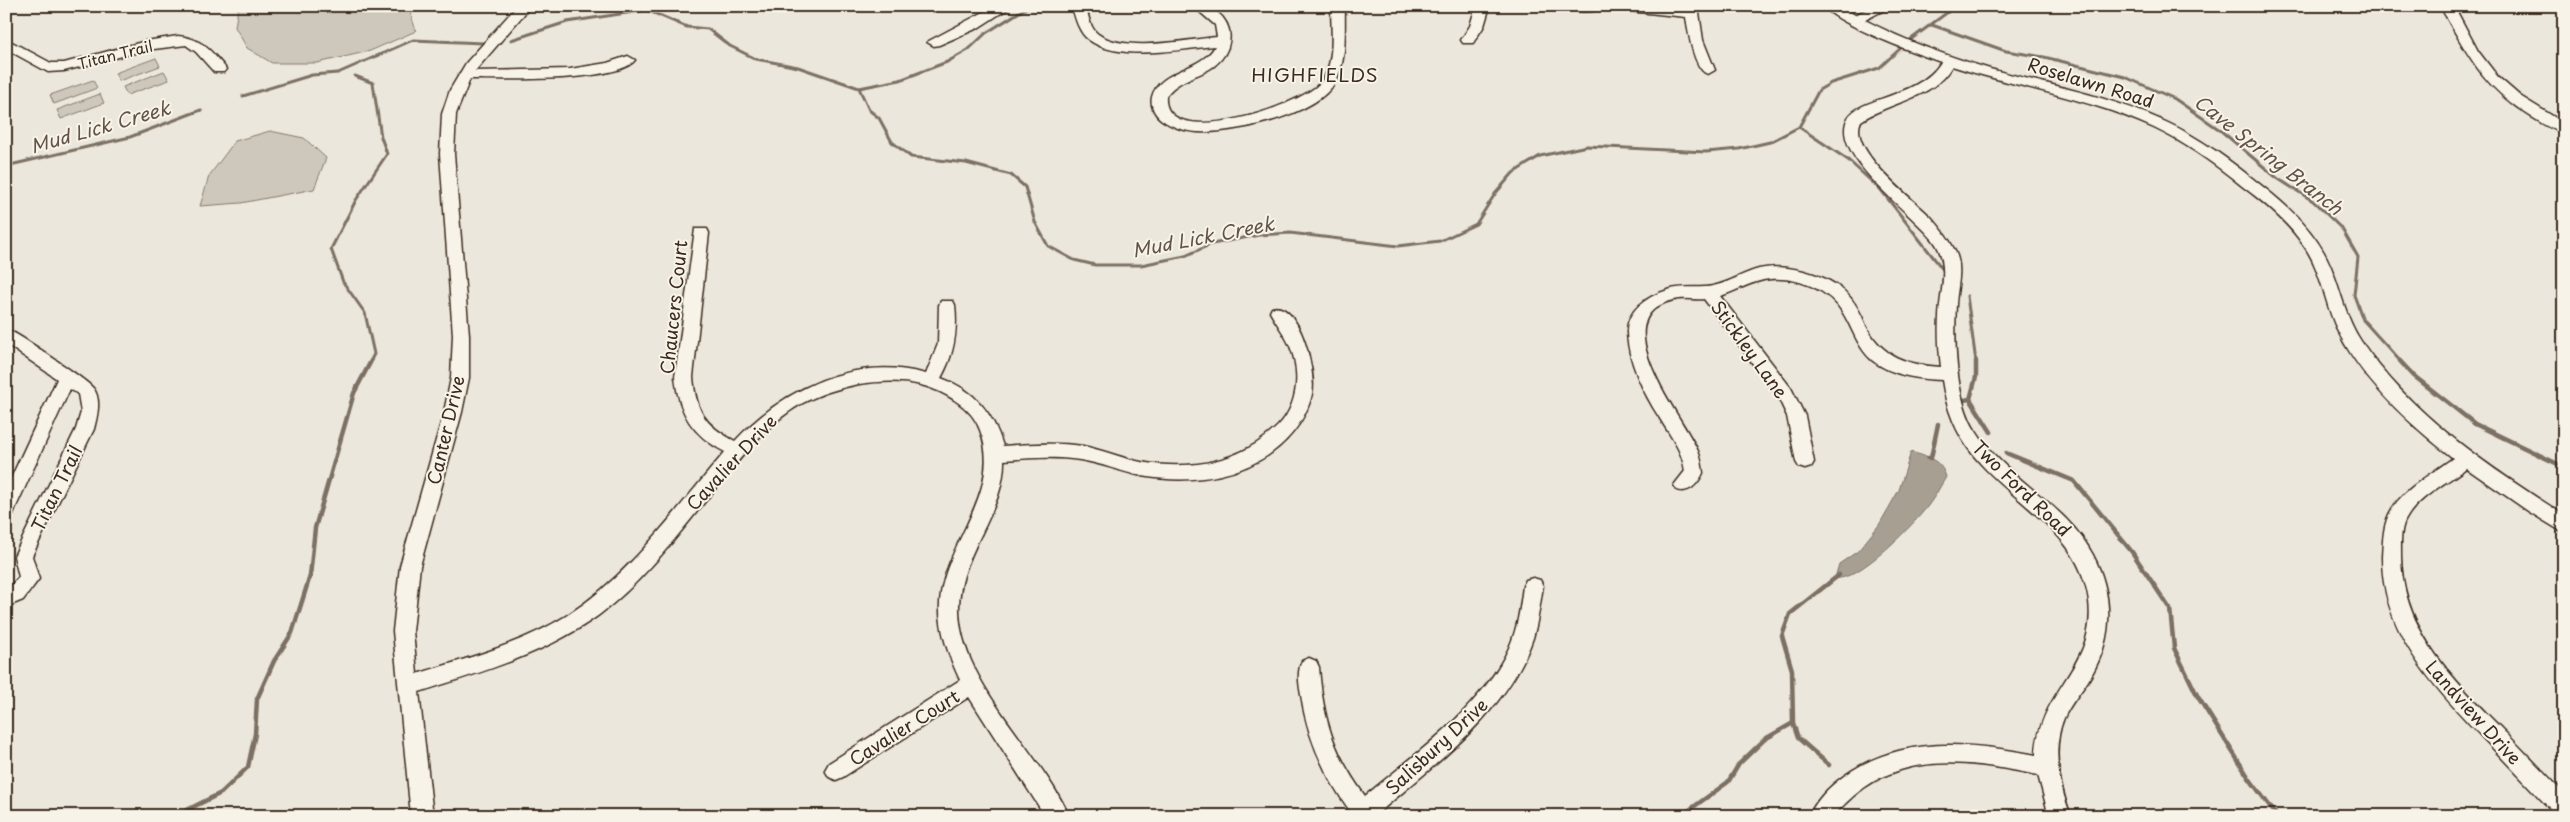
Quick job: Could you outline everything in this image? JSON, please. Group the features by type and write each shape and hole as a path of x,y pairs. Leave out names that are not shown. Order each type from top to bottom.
{"street":[{"name":"Canter Drive","path":"422,816 403,631 408,574 453,412 460,378 461,335 447,134 453,99 465,75 524,6"},
{"path":"934,42 973,25 1005,6"},
{"path":"1079,6 1084,23 1090,34 1108,45 1146,46 1223,41"},
{"path":"1200,6 1223,27 1223,41 1214,58 1207,64 1171,82 1164,88 1160,95 1159,108 1168,119 1188,126 1224,127 1271,114 1318,93 1330,79 1334,68 1338,6"},
{"path":"1468,40 1478,26 1483,6"},
{"path":"1577,7 1597,6"},
{"path":"1619,6 1691,10 1696,40 1708,70"},
{"name":"Roselawn Road","path":"1830,6 1854,20 1949,60 2130,111 2193,142 2242,178 2277,208 2310,241 2321,263 2344,328 2373,370 2421,423 2465,459 2564,525"},
{"path":"1854,20 1885,6"},
{"path":"2447,6 2476,60 2494,81 2523,106 2564,129"},
{"name":"Titan Trail","path":"6,45 10,45 48,68 64,67 161,43 188,41 201,48 219,69"},
{"path":"465,75 582,72 610,67 628,60"},
{"name":"Two Ford Road","path":"1949,60 1941,76 1933,84 1907,97 1860,113 1851,123 1850,129 1853,141 1867,162 1932,228 1947,249 1952,272 1948,302 1954,404 1968,434 1987,459 2067,530 2086,560 2098,594 2100,618 2098,637 2086,666 2055,716 2047,749 2046,767 2052,796 2060,816"},
{"name":"Chaucers Court","path":"701,233 684,377 685,391 688,409 704,430 716,440 737,450"},
{"path":"1683,485 1694,473 1689,451 1662,406 1638,348 1635,328 1642,312 1654,301 1674,294 1710,294 1736,285 1751,277 1778,273 1809,279 1829,289 1844,301 1866,341 1878,356 1901,368 1951,374"},
{"name":"Stickley Lane","path":"1710,294 1785,393 1796,416 1805,462"},
{"path":"931,381 945,355 950,323 947,305"},
{"path":"996,454 1072,452 1141,468 1186,473 1213,470 1244,460 1278,437 1296,413 1303,396 1306,382 1304,358 1298,342 1278,312"},
{"name":"Titan Trail","path":"6,335 67,376 86,391 90,401 87,424 23,556 29,579 16,594 6,599"},
{"name":"Cavalier Drive","path":"408,686 520,647 564,628 592,609 639,566 737,450 784,406 829,384 884,375 913,377 931,381 953,390 978,410 990,431 996,454 990,492 981,515 961,554 950,594 954,637 961,661 972,684 1058,816"},
{"name":"Titan Trail","path":"6,509 67,376"},
{"name":"Landview Drive","path":"2465,459 2406,505 2398,516 2393,529 2394,594 2410,635 2428,663 2444,683 2564,808"},
{"name":"Salisbury Drive","path":"1361,814 1465,724 1501,683 1514,661 1526,630 1533,586"},
{"path":"1308,666 1312,711 1318,737 1361,814"},
{"name":"Cavalier Court","path":"836,770 972,684"},
{"path":"1820,816 1837,796 1859,778 1877,768 1921,755 1970,753 2046,767"}],"shaded area":[{"path":"244,6 408,6 416,31 370,51 317,63 272,63 247,48 235,27 238,8"},
{"path":"156,58 160,66 119,81 115,73"},
{"path":"164,71 169,80 127,95 123,87"},
{"path":"93,80 97,88 54,104 50,95"},
{"path":"100,94 104,103 61,119 57,110"},
{"path":"270,131 304,138 326,158 314,189 241,203 200,206 209,176 235,141"},
{"path":"1911,452 1923,455 1937,462 1946,477 1923,512 1886,550 1857,571 1845,577 1835,578 1839,564 1858,551 1879,525 1899,490"}],"waterway":[{"path":"859,88 900,80 947,62 968,50 986,33 1029,6"},
{"name":"Mud Lick Creek","path":"1910,40 1956,6"},
{"name":"Mud Lick Creek","path":"511,40 567,22 647,10 687,27 708,29 730,46 756,59 798,67 859,88"},
{"name":"Cave Spring Branch","path":"1932,25 2006,51 2044,57 2125,77 2175,99 2220,130 2277,178 2313,201 2342,229 2358,257 2354,295 2363,320 2401,362"},
{"name":"Mud Lick Creek","path":"243,96 312,75 338,73 413,40 483,43"},
{"name":"Mud Lick Creek","path":"1799,127 1819,90 1831,83 1879,68 1902,47"},
{"path":"355,76 373,83 381,137 387,154 356,200 331,249 343,282 365,313 374,354 370,362"},
{"name":"Mud Lick Creek","path":"859,88 869,110 879,118 892,142 911,157 966,163 1011,175 1025,187 1035,222 1048,246 1074,260 1095,265 1141,265 1185,256 1212,244 1259,235 1290,233 1398,246 1440,241 1476,224 1495,194 1513,173 1540,156 1587,146 1706,152 1739,149 1770,142 1799,127"},
{"name":"Mud Lick Creek","path":"6,166 130,137 201,110"},
{"path":"1799,127 1848,160 1881,190 1944,271"},
{"path":"1967,296 1976,362"},
{"path":"182,816 187,810 221,793 248,767 255,734 257,699 274,661 292,633 310,576 315,528 354,393 371,361"},
{"name":"Cave Spring Branch","path":"2400,361 2414,376 2475,424 2564,467"},
{"path":"1970,399 1976,377 1976,362"},
{"path":"1964,400 1970,399"},
{"path":"1970,399 1991,432"},
{"path":"1928,458 1931,458 1938,424"},
{"path":"2006,453 2074,481 2132,552 2170,609 2174,648 2198,697 2249,778 2277,816"},
{"path":"1793,723 1792,670 1782,636 1790,614 1839,575"},
{"path":"1681,816 1728,782 1739,764 1765,739 1793,723"},
{"path":"1793,723 1798,738 1829,765"}],"district":[{"name":"HIGHFIELDS","path":"1315,74"}]}
